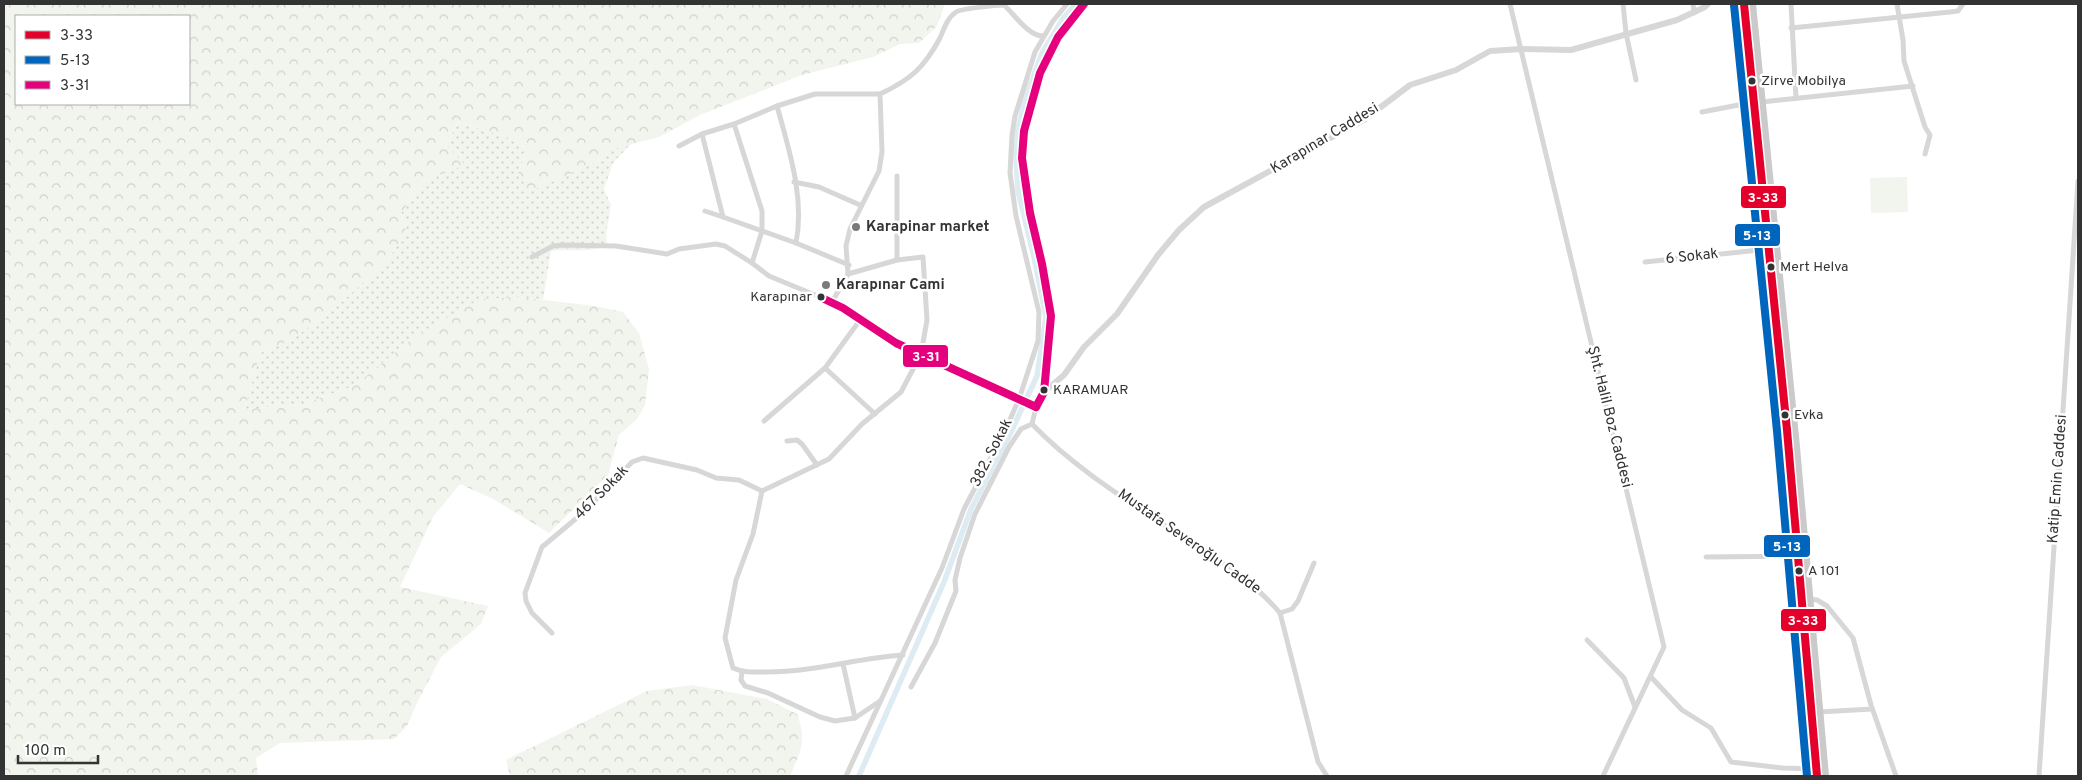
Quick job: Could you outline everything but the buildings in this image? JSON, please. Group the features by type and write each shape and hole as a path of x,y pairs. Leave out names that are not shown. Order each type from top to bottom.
{"main road":[{"path":"1744,4 1758,102 1794,427 1817,773"},
{"path":"1752,4 1769,249 1798,556 1806,599 1825,776"}],"street":[{"name":"382. Sokak","path":"846,776 947,556 964,509 1005,431 1019,399 1038,341 1040,312 1016,216 1010,173 1012,135 1014,116 1035,52 1067,4"},
{"path":"911,687 935,643 956,591 955,580 960,558 976,514 1021,429 1032,424 1036,408 1044,392 1051,316 1042,264 1030,213 1022,158 1024,131 1040,73 1058,37 1084,4"},
{"name":"Şht. Halil Boz Caddesi","path":"1510,4 1664,647 1603,776"},
{"path":"1624,4 1626,33 1636,80"},
{"path":"1693,4 1694,13"},
{"name":"Karapınar Caddesi","path":"1044,392 1064,375 1084,347 1117,314 1158,255 1204,207 1365,118 1410,85 1456,70 1490,51 1521,49 1571,50 1677,20 1694,13 1708,4"},
{"path":"1791,4 1796,98"},
{"path":"1897,4 1903,40 1904,61 1925,127 1930,135 1925,154"},
{"path":"1791,28 1958,11 1962,4"},
{"path":"679,146 702,134 815,94 880,94 900,84 917,72 930,57 949,18 957,10 1004,5 1032,34 1044,36"},
{"path":"1702,112 1758,102 1913,86"},
{"path":"832,302 848,274 848,236 860,205 879,171 882,152 880,94"},
{"path":"777,106 787,142 800,207 800,223 796,243"},
{"path":"734,124 761,204 762,232 752,263"},
{"path":"702,134 723,217"},
{"path":"897,176 898,260"},
{"name":"Katip Emin Caddesi","path":"2039,776 2078,181"},
{"path":"794,182 819,186 860,205"},
{"path":"706,211 796,243 848,265"},
{"path":"532,257 553,246 562,245 616,246 667,254 679,249 716,244 726,246 768,276 832,302 896,343 1036,408"},
{"name":"6 Sokak","path":"1645,262 1769,249"},
{"path":"848,274 898,260 923,258 927,320 921,354 901,392 875,414 829,459 762,491 753,534 736,580 725,638 733,668 742,672 800,672 903,655"},
{"path":"764,421 791,400 825,368 860,320"},
{"path":"825,368 875,414"},
{"name":"Mustafa Severoğlu Cadde","path":"1032,424 1069,458 1230,568 1266,596 1280,613 1318,762 1327,776"},
{"path":"787,441 797,440 802,444 817,465"},
{"name":"467 Sokak","path":"552,632 532,613 526,602 525,593 542,547 584,512 632,462 643,458 697,470 716,478 739,480 762,491"},
{"path":"1706,557 1798,556"},
{"path":"1280,613 1292,609 1298,601 1314,563"},
{"path":"1806,599 1817,600 1828,606 1853,638 1872,709 1896,776"},
{"path":"1587,640 1624,678 1635,707"},
{"path":"843,664 855,718"},
{"path":"742,672 741,680 745,686 768,693 820,717 834,721 855,718 880,701"},
{"path":"1651,677 1682,710 1711,728 1731,762 1817,773"},
{"path":"1819,712 1872,709"}],"green space":[{"path":"4,4 945,4 937,26 919,43 900,44 873,57 802,75 700,115 659,137 613,149 598,161 529,192 518,173 528,149 507,137 458,122 446,145 465,165 426,180 401,213 406,231 388,260 336,307 292,339 260,353 245,409 300,405 354,386 418,334 480,299 517,297 595,306 623,312 639,333 649,369 645,405 637,419 619,435 608,475 549,533 493,499 460,484 433,517 400,587 488,606 481,624 441,657 407,726 394,739 280,743 256,758 258,776 4,776"},
{"path":"458,122 507,137 528,149 518,173 568,173 598,161 613,149 631,144 613,163 604,189 611,205 606,234 607,245 588,250 551,251 543,300 517,297 418,334 354,386 300,405 245,409 260,353 292,339 336,307 388,260 406,231 401,213 426,180 464,165 446,145"},
{"path":"1907,177 1908,212 1871,213 1870,178"},
{"path":"692,685 767,699 797,714 802,739 790,776 510,776 506,760 647,691"}],"waterway":[{"path":"859,776 944,582 971,509 1010,434 1037,376 1046,317 1018,191 1015,142 1025,99 1042,53 1064,17 1076,4"}],"transit line":[{"name":"3-31","path":"1036,407 1044,392 1051,316 1042,264 1030,213 1022,158 1024,131 1040,73 1058,37 1084,4"},
{"name":"3-33","path":"1744,4 1787,430 1817,776"},
{"name":"5-13","path":"1734,5 1777,431 1807,776"},
{"name":"3-31","path":"820,297 843,308 896,343 1036,407"}],"place":[{"name":"Zirve Mobilya","path":"1752,81"},
{"name":"Karapinar market","path":"856,227"},
{"name":"Mert Helva","path":"1771,267"},
{"name":"Karapınar Cami","path":"826,285"},
{"name":"Karapınar","path":"821,297"},
{"name":"KARAMUAR","path":"1044,390"},
{"name":"Evka","path":"1785,415"},
{"name":"A 101","path":"1799,571"}]}
